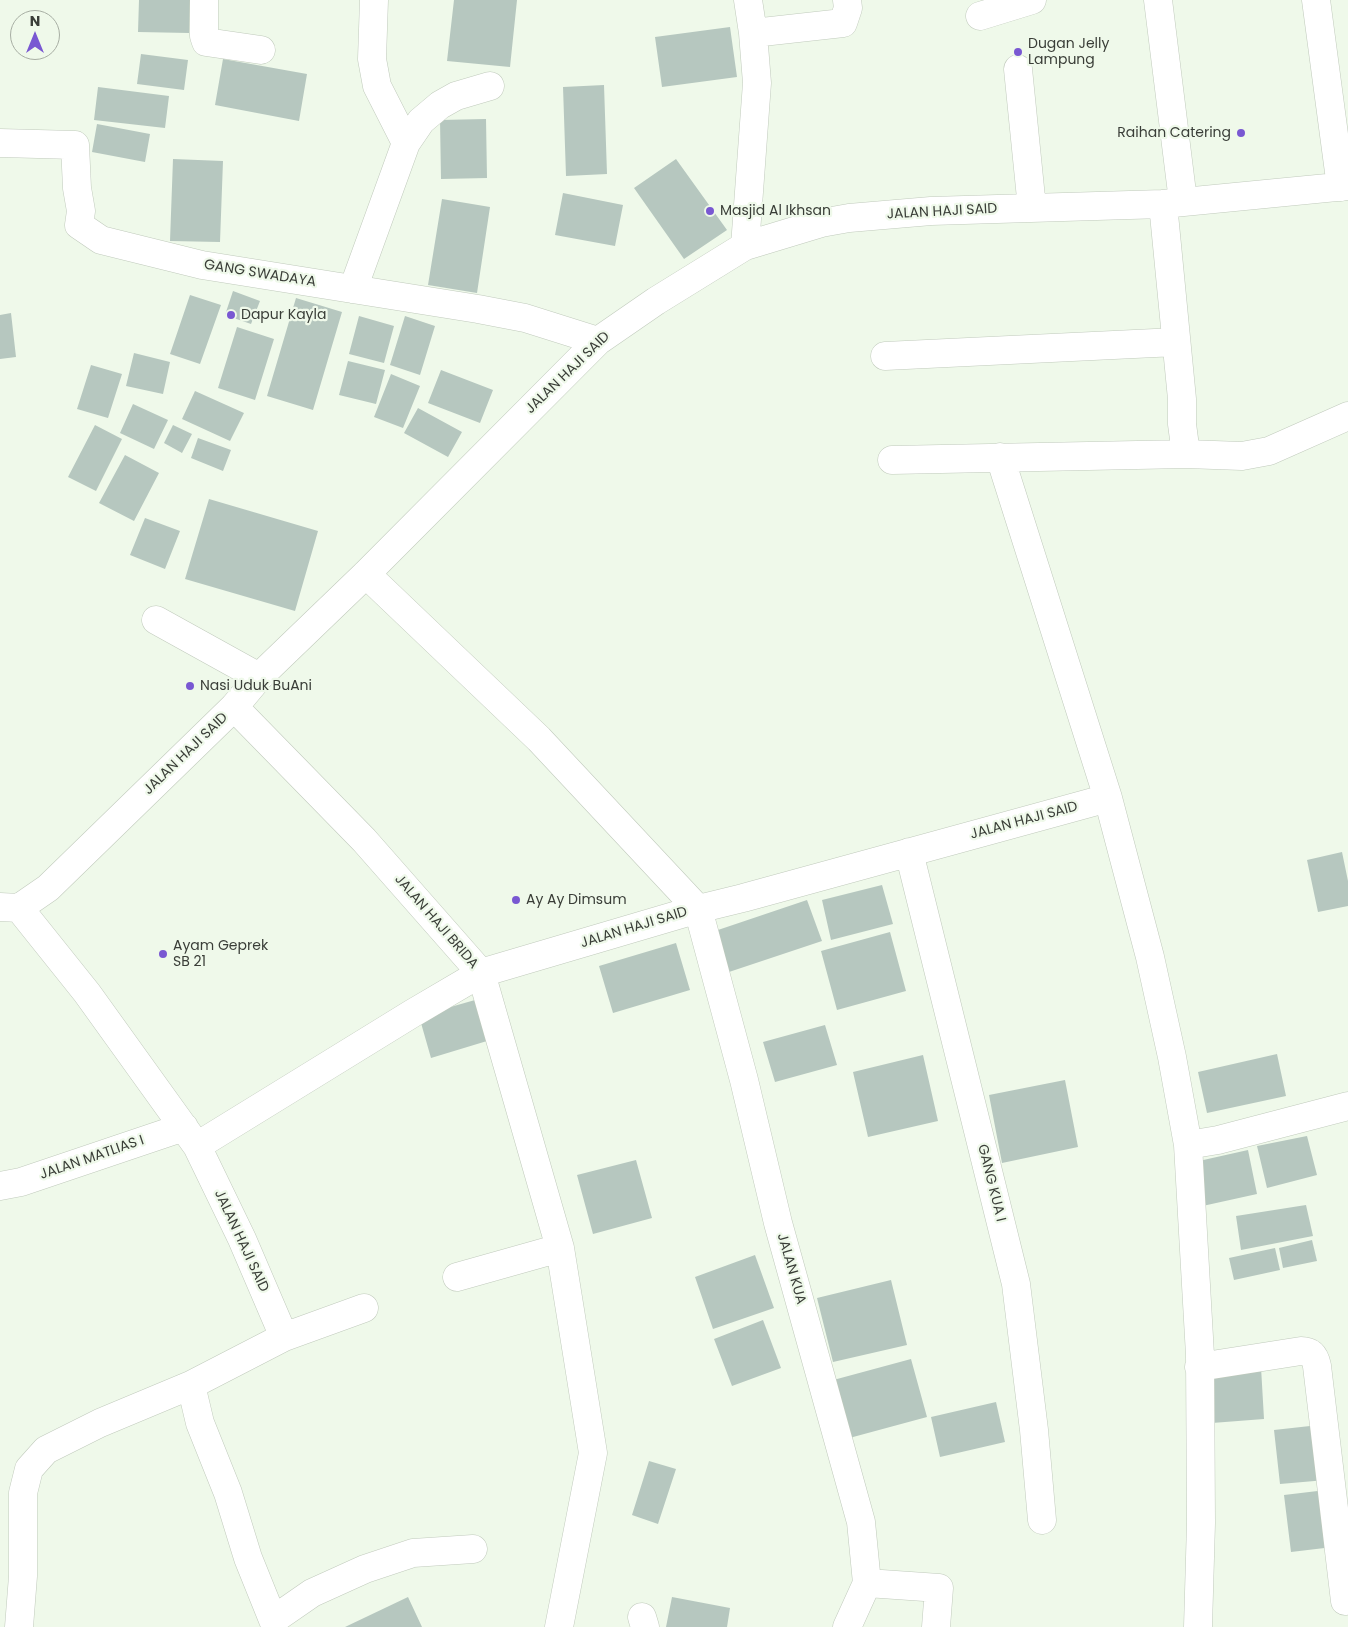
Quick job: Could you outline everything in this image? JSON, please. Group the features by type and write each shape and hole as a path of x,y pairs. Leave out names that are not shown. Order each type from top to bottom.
{"street":[{"path":"204,0 204,36 206,42 209,44 261,50"},
{"path":"374,0 372,59 378,86 406,143"},
{"path":"745,246 757,83 748,0"},
{"path":"753,33 843,23 848,8 847,0"},
{"path":"980,16 1032,0"},
{"path":"1158,0 1173,202 1176,342 1186,454"},
{"path":"1316,0 1345,187"},
{"path":"1018,69 1032,208"},
{"path":"353,289 406,143 421,121 440,105 456,96 490,86"},
{"name":"GANG SWADAYA","path":"0,143 75,144 77,188 81,211 79,225 101,240 202,265 524,318 598,341"},
{"name":"JALAN HAJI SAID","path":"284,1337 242,1239 190,1137 87,993 10,908 48,888 234,707 259,677 366,574 598,341 656,301 745,246 821,223 849,218 931,211 1173,202 1345,187"},
{"path":"885,356 1176,342"},
{"path":"892,460 1186,454 1242,456 1269,451 1348,416"},
{"path":"1000,457 1108,798 1150,957 1172,1057 1188,1146 1199,1367 1201,1523 1198,1627"},
{"path":"366,574 539,739 698,909"},
{"path":"156,620 259,677"},
{"name":"JALAN HAJI BRIDA","path":"234,707 364,840 481,973 560,1248 593,1453 559,1627"},
{"name":"JALAN HAJI SAID","path":"190,1137 405,1018 481,973 698,909 752,896 1108,798"},
{"name":"GANG KUA I","path":"909,852 1016,1284 1034,1430 1042,1520"},
{"name":"JALAN KUA","path":"698,909 744,1080 778,1223 861,1522 867,1583"},
{"path":"1188,1146 1348,1106"},
{"name":"JALAN MATLIAS I","path":"0,1186 22,1182 190,1137"},
{"path":"457,1277 560,1248"},
{"path":"19,1627 23,1576 23,1493 29,1469 46,1450 100,1423 191,1385 284,1337 364,1308"},
{"path":"1199,1367 1301,1351 1310,1352 1314,1355 1345,1601"},
{"path":"191,1385 200,1423 228,1493 266,1624 312,1593 365,1569 413,1553 472,1549"},
{"path":"847,1627 867,1583 939,1588 936,1627"}],"building":[{"path":"139,0 190,0 189,33 138,32"},
{"path":"454,0 517,0 510,67 447,61"},
{"path":"730,27 737,77 662,87 655,37"},
{"path":"141,54 188,60 184,90 137,84"},
{"path":"223,59 307,74 299,121 215,105"},
{"path":"604,85 607,174 566,176 563,87"},
{"path":"98,87 169,96 165,128 94,120"},
{"path":"486,119 487,178 441,179 440,120"},
{"path":"97,124 150,134 145,162 92,152"},
{"path":"173,159 223,161 220,242 170,241"},
{"path":"676,159 727,230 684,259 634,188"},
{"path":"563,193 623,205 615,246 555,235"},
{"path":"442,199 490,207 477,293 428,285"},
{"path":"233,291 260,301 251,324 225,315"},
{"path":"190,295 221,305 200,364 170,354"},
{"path":"296,298 342,312 313,410 267,396"},
{"path":"11,313 16,357 0,359 0,315"},
{"path":"359,316 394,326 384,363 349,354"},
{"path":"405,316 435,326 420,375 390,365"},
{"path":"237,327 274,339 255,400 218,388"},
{"path":"134,353 170,362 163,394 126,386"},
{"path":"348,361 385,370 376,404 339,395"},
{"path":"91,365 122,374 108,418 77,409"},
{"path":"441,370 493,390 480,423 428,403"},
{"path":"391,374 420,386 403,428 374,417"},
{"path":"195,391 244,413 230,441 182,419"},
{"path":"133,404 168,420 154,449 120,433"},
{"path":"418,408 462,432 448,457 404,433"},
{"path":"95,425 122,439 96,491 68,477"},
{"path":"173,425 192,434 182,453 164,443"},
{"path":"198,438 231,450 223,471 191,458"},
{"path":"125,455 159,473 134,521 99,503"},
{"path":"209,499 318,531 295,611 185,579"},
{"path":"145,518 180,531 165,569 130,555"},
{"path":"1342,852 1348,881 1348,906 1318,912 1307,860"},
{"path":"882,885 893,924 831,940 822,900"},
{"path":"807,900 822,941 729,972 715,931"},
{"path":"890,932 906,991 837,1010 821,951"},
{"path":"676,943 690,990 613,1013 599,966"},
{"path":"475,1000 487,1041 431,1058 419,1016"},
{"path":"825,1025 837,1065 775,1082 763,1042"},
{"path":"1277,1054 1286,1096 1207,1113 1198,1072"},
{"path":"923,1055 938,1121 868,1137 853,1072"},
{"path":"1065,1080 1078,1147 1002,1163 989,1095"},
{"path":"1307,1136 1317,1175 1267,1188 1257,1146"},
{"path":"1248,1150 1257,1194 1198,1207 1190,1163"},
{"path":"636,1160 652,1218 593,1234 577,1175"},
{"path":"1306,1205 1313,1236 1241,1250 1236,1216"},
{"path":"1312,1240 1317,1261 1283,1268 1279,1248"},
{"path":"1275,1248 1280,1270 1234,1280 1229,1258"},
{"path":"755,1255 774,1308 713,1329 695,1277"},
{"path":"891,1280 907,1345 833,1362 817,1298"},
{"path":"763,1320 781,1368 732,1386 714,1339"},
{"path":"911,1359 927,1417 842,1440 826,1382"},
{"path":"1261,1367 1264,1419 1212,1423 1209,1371"},
{"path":"996,1402 1005,1442 940,1457 931,1417"},
{"path":"1319,1425 1326,1480 1280,1484 1274,1430"},
{"path":"649,1461 676,1469 658,1524 632,1515"},
{"path":"1326,1490 1333,1547 1291,1552 1284,1495"},
{"path":"408,1597 422,1627 345,1627"},
{"path":"672,1597 730,1608 727,1627 666,1627"}],"place":[{"name":"Dugan Jelly Lampung","path":"1018,52"},
{"name":"Raihan Catering","path":"1241,133"},
{"name":"Masjid Al Ikhsan","path":"710,211"},
{"name":"Dapur Kayla","path":"231,315"},
{"name":"Nasi Uduk BuAni","path":"190,686"},
{"name":"Ay Ay Dimsum","path":"516,900"},
{"name":"Ayam Geprek SB 21","path":"163,954"}]}
